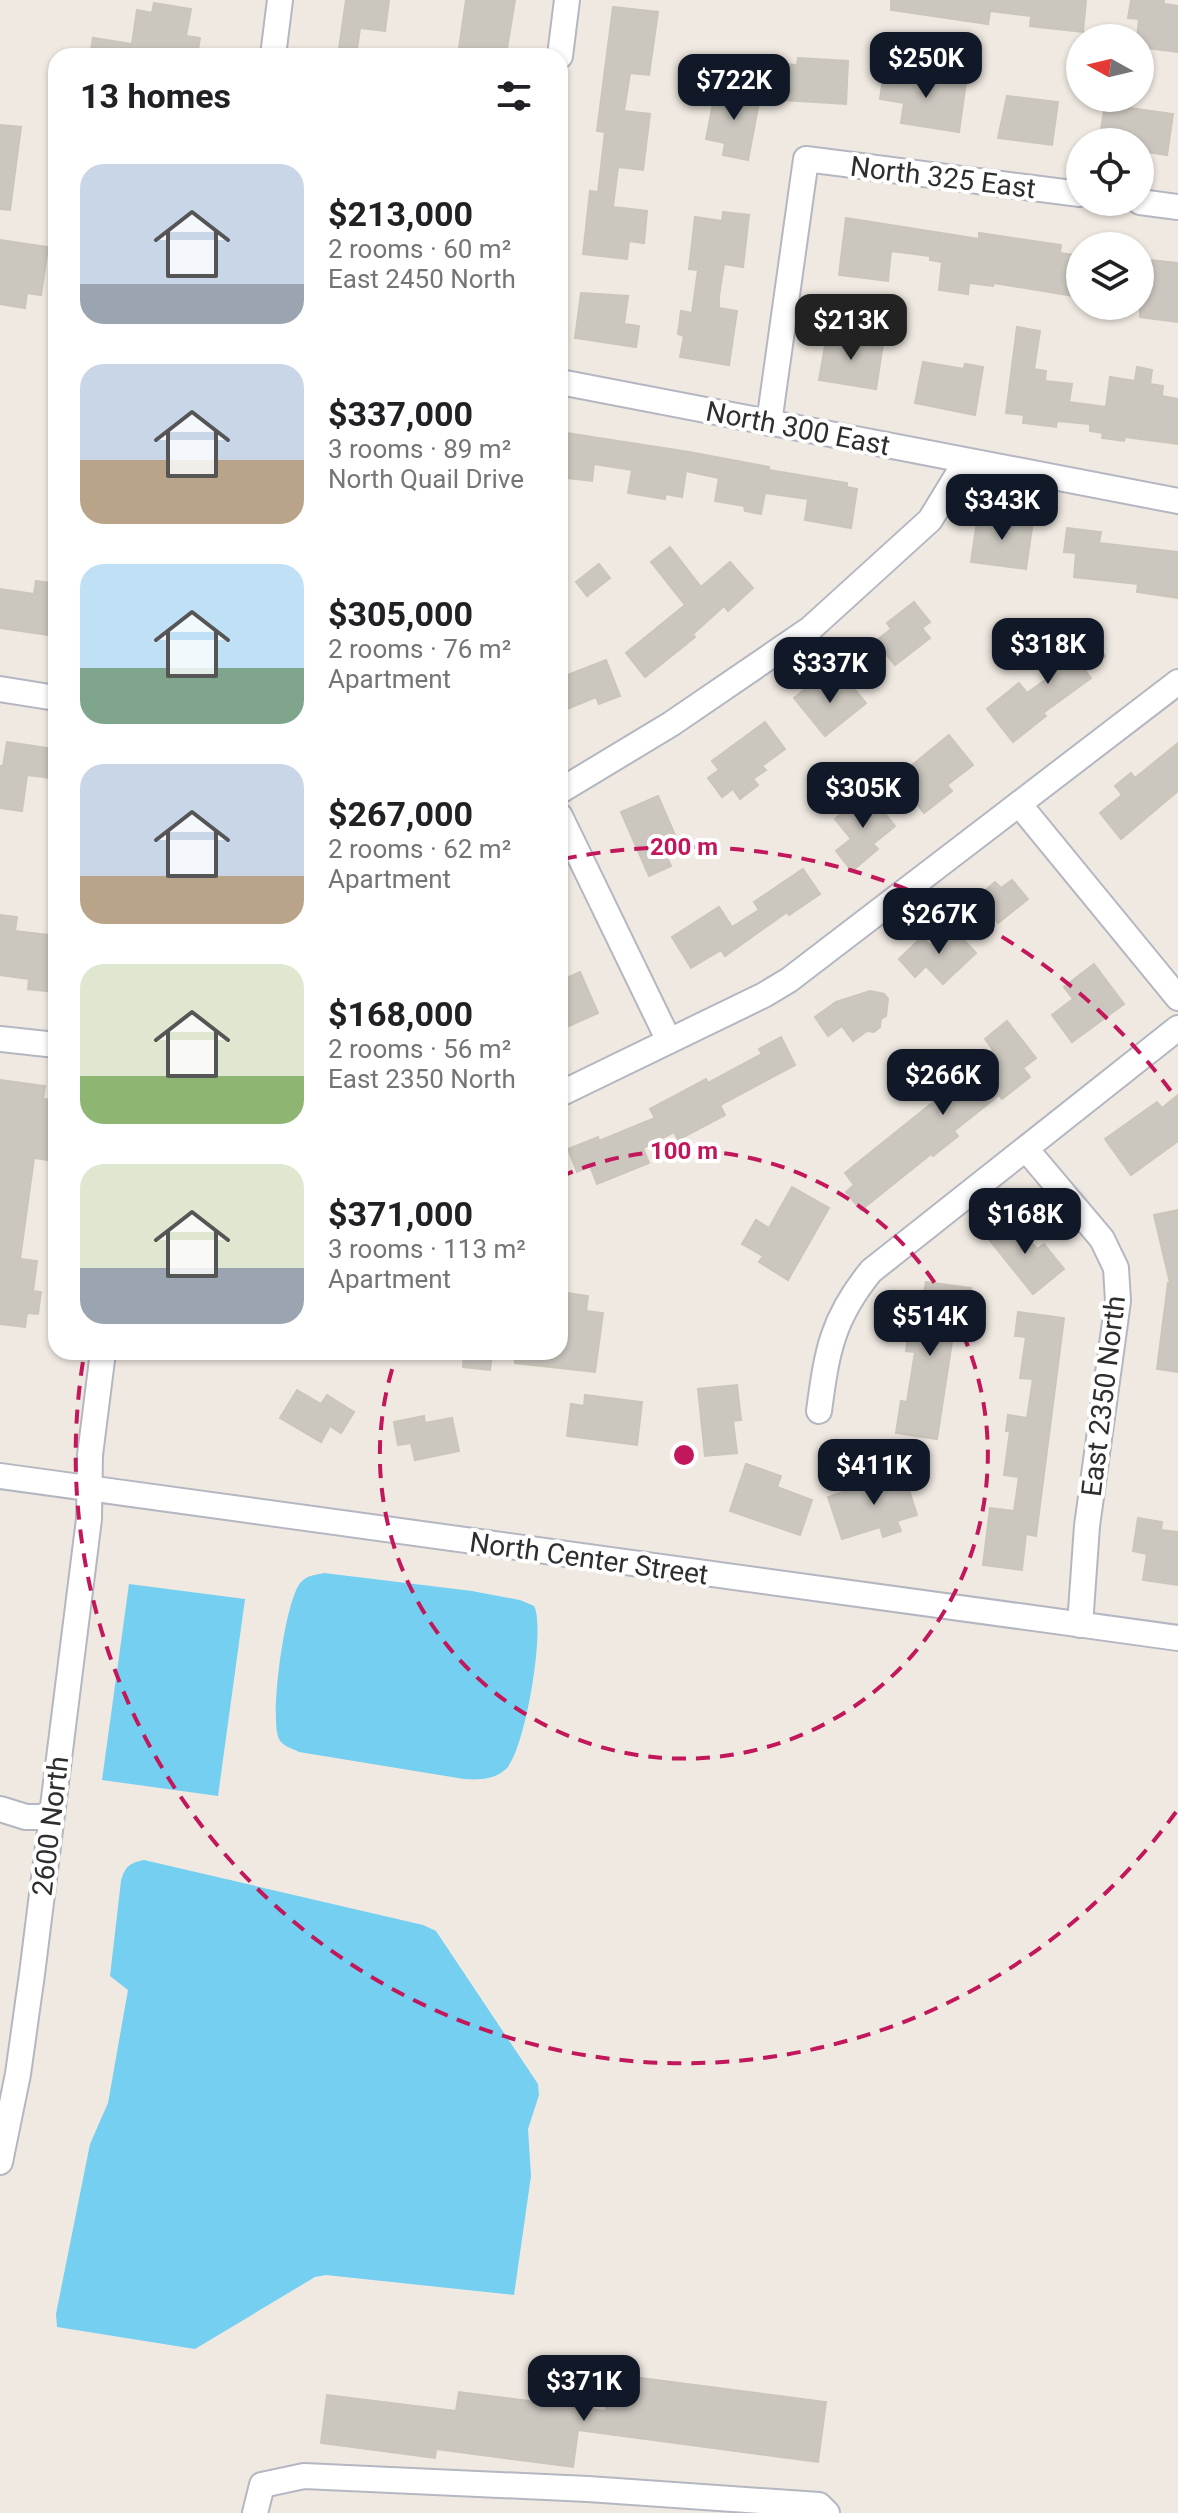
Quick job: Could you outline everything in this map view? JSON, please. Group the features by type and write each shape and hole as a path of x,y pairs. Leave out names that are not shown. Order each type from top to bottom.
{"street":[{"path":"274,48 280,0"},
{"path":"561,48 567,0"},
{"name":"North 325 East","path":"769,423 806,159 1066,192"},
{"path":"1154,204 1178,207"},
{"name":"North 300 East","path":"568,384 1178,501"},
{"path":"568,786 659,732 810,629 930,520 966,461"},
{"path":"568,1090 789,980 1178,682"},
{"path":"0,689 48,697"},
{"path":"1019,804 1178,998"},
{"path":"568,833 669,1041"},
{"path":"819,1411 826,1356 835,1326 850,1296 871,1271 1178,1028"},
{"path":"0,1039 48,1044"},
{"name":"East 2350 North","path":"1026,1149 1102,1239 1116,1268 1118,1301 1087,1526 1080,1625"},
{"name":"2600 North","path":"0,2162 18,2074 89,1519 90,1455 102,1360"},
{"name":"North Center Street","path":"0,1476 1178,1638"},
{"path":"0,1809 26,1817 51,1817"},
{"path":"255,2513 262,2485 304,2476 588,2489 819,2505 827,2513"}],"water":[{"path":"324,1573 472,1591 520,1600 534,1606 537,1638 532,1689 520,1739 506,1769 491,1777 464,1779 299,1752 281,1742 276,1727 277,1685 289,1611 301,1582"},
{"path":"129,1584 245,1599 218,1796 102,1780"},
{"path":"144,1860 423,1925 436,1931 538,2084 539,2095 528,2129 531,2176 514,2295 326,2275 315,2277 195,2349 57,2327 56,2314 90,2144 108,2103 128,1990 110,1976 121,1881 128,1866"}],"building":[{"path":"346,0 389,0 385,31 360,28 357,48 339,48"},
{"path":"466,0 515,0 507,48 459,48"},
{"path":"891,0 1086,0 1084,24 1066,24 1066,30 1030,26 1031,16 990,11 988,24 891,10"},
{"path":"1131,0 1164,0 1164,4 1178,6 1178,52 1154,49 1154,24 1138,24 1139,19 1128,18"},
{"path":"154,3 191,9 186,36 200,38 198,48 91,48 93,38 132,44 137,10 152,13"},
{"path":"613,7 658,12 649,75 630,73 624,111 650,114 643,170 618,167 613,207 647,211 644,243 629,241 627,259 583,254 590,191 598,192 605,132 597,131"},
{"path":"798,58 848,61 846,104 783,100 785,64 797,65"},
{"path":"884,71 966,82 959,132 901,123 904,103 880,99"},
{"path":"716,89 760,97 748,160 723,155 725,143 706,139"},
{"path":"1007,96 1058,102 1052,145 998,138"},
{"path":"1104,112 1173,114 1167,155 1154,153 1154,128 1101,128"},
{"path":"0,125 21,127 10,210 0,209"},
{"path":"723,212 749,215 743,267 724,264 719,296 719,308 737,311 729,365 680,357 684,336 678,334 681,311 692,313 698,270 689,269 695,217 722,221"},
{"path":"846,218 979,239 979,233 1061,245 1060,253 1066,254 1066,295 994,283 993,286 969,283 968,294 939,290 942,262 930,260 930,256 891,251 888,281 839,275"},
{"path":"0,240 48,247 41,295 27,293 25,308 0,304"},
{"path":"1154,260 1178,263 1178,322 1154,319"},
{"path":"581,293 628,296 624,324 639,326 636,347 575,338"},
{"path":"1017,327 1040,331 1034,369 1046,371 1045,381 1072,384 1069,402 1106,407 1110,377 1135,381 1137,367 1152,370 1150,384 1163,386 1162,396 1178,399 1178,444 1125,437 1124,441 1102,438 1103,433 1090,431 1090,424 1057,421 1056,427 1023,423 1024,415 1006,413"},
{"path":"827,335 883,344 876,389 819,380"},
{"path":"923,362 964,369 965,364 983,367 975,415 915,403"},
{"path":"568,433 769,467 769,470 847,483 847,487 857,489 851,528 805,520 808,499 765,493 761,514 745,511 744,506 715,501 719,478 686,471 682,497 665,494 665,499 628,493 632,470 594,464 592,481 568,478"},
{"path":"978,514 1033,521 1026,569 971,562"},
{"path":"1067,528 1101,532 1099,543 1178,552 1178,598 1137,592 1138,584 1074,577 1076,553 1064,552"},
{"path":"670,547 701,587 730,562 753,588 728,611 724,606 693,634 695,637 645,677 626,653 685,605 651,562"},
{"path":"599,564 610,578 587,596 576,582"},
{"path":"36,581 48,582 48,635 0,628 0,589 34,594"},
{"path":"914,602 930,622 922,628 930,638 895,665 876,641 891,629 887,623"},
{"path":"1083,625 1105,656 1085,671 1091,678 1043,713 1046,716 1013,742 987,709 1019,683 1027,693 1065,666 1051,647"},
{"path":"606,660 620,696 599,704 596,697 568,709 568,675"},
{"path":"844,677 866,703 825,736 794,698 814,682 823,694"},
{"path":"765,722 785,749 762,766 766,770 753,779 758,785 740,799 733,789 722,797 708,778 719,770 712,761"},
{"path":"949,735 973,765 947,785 952,791 924,813 911,796 920,790 905,771"},
{"path":"7,742 48,748 48,778 27,775 22,811 0,808 0,766 3,766"},
{"path":"1178,743 1178,791 1121,839 1100,813 1122,795 1115,786 1131,773 1135,778"},
{"path":"868,792 895,826 873,844 878,849 852,871 836,851 851,839 835,819"},
{"path":"658,796 681,849 666,855 671,866 649,876 621,812"},
{"path":"803,869 820,894 789,915 787,912 725,956 721,950 691,968 672,937 719,907 732,927 759,910 754,902"},
{"path":"1012,880 1028,899 998,923 977,897 995,882 1001,888"},
{"path":"0,915 17,917 15,931 48,935 48,991 28,989 29,979 0,975"},
{"path":"951,926 976,953 943,984 926,966 915,977 899,959 922,937 930,945"},
{"path":"1094,964 1124,1004 1072,1042 1052,1015 1073,999 1064,987"},
{"path":"580,972 598,1013 568,1026 568,977"},
{"path":"870,991 884,994 888,999 886,1016 881,1019 880,1027 874,1032 867,1031 853,1041 842,1026 828,1036 815,1017 836,1002"},
{"path":"1007,1021 1036,1058 1023,1068 1030,1077 1002,1099 999,1095 954,1131 958,1136 861,1210 846,1192 854,1185 845,1173 977,1067 975,1065 993,1050 985,1039"},
{"path":"781,1037 795,1065 720,1105 725,1115 678,1140 674,1132 643,1148 649,1163 597,1184 590,1166 577,1172 568,1149 598,1137 599,1141 655,1118 650,1109 762,1054 759,1049"},
{"path":"0,1080 45,1086 43,1099 48,1099 48,1160 34,1158 20,1259 37,1261 33,1291 41,1292 38,1314 27,1313 25,1327 0,1324"},
{"path":"1178,1095 1178,1141 1131,1175 1105,1139 1157,1102 1162,1108"},
{"path":"792,1187 829,1208 788,1280 759,1262 763,1256 742,1244 756,1220 769,1228"},
{"path":"1178,1210 1178,1372 1157,1369 1170,1283 1154,1215"},
{"path":"1011,1217 1037,1249 1044,1244 1064,1269 1033,1294 987,1237"},
{"path":"926,1282 971,1288 969,1304 958,1303 937,1439 896,1433 901,1401 907,1402 915,1352 906,1351 910,1321 915,1322 919,1292 924,1293"},
{"path":"568,1293 588,1296 586,1311 603,1313 595,1372 515,1363 515,1360 568,1360"},
{"path":"1018,1312 1064,1318 1036,1536 1026,1534 1022,1570 983,1565 990,1508 1014,1511 1019,1477 1004,1475 1010,1431 1006,1431 1008,1415 1027,1418 1033,1379 1020,1378 1026,1337 1015,1336"},
{"path":"463,1360 491,1360 490,1370 463,1367"},
{"path":"737,1385 741,1420 733,1421 737,1453 705,1456 698,1389"},
{"path":"297,1390 321,1404 327,1395 354,1412 341,1433 330,1426 321,1442 280,1418"},
{"path":"585,1395 642,1402 637,1445 567,1436 571,1404 584,1406"},
{"path":"424,1416 425,1423 452,1418 459,1451 415,1460 411,1443 398,1445 394,1422"},
{"path":"746,1464 781,1476 777,1487 812,1500 800,1535 730,1511"},
{"path":"903,1471 917,1515 897,1521 901,1531 883,1537 880,1527 842,1539 828,1497"},
{"path":"1138,1518 1162,1522 1161,1530 1178,1532 1178,1585 1143,1580 1147,1554 1133,1551"},
{"path":"610,2374 826,2402 818,2462 578,2430 573,2467 436,2449 435,2458 321,2443 327,2395 456,2411 459,2392 606,2411"}]}
